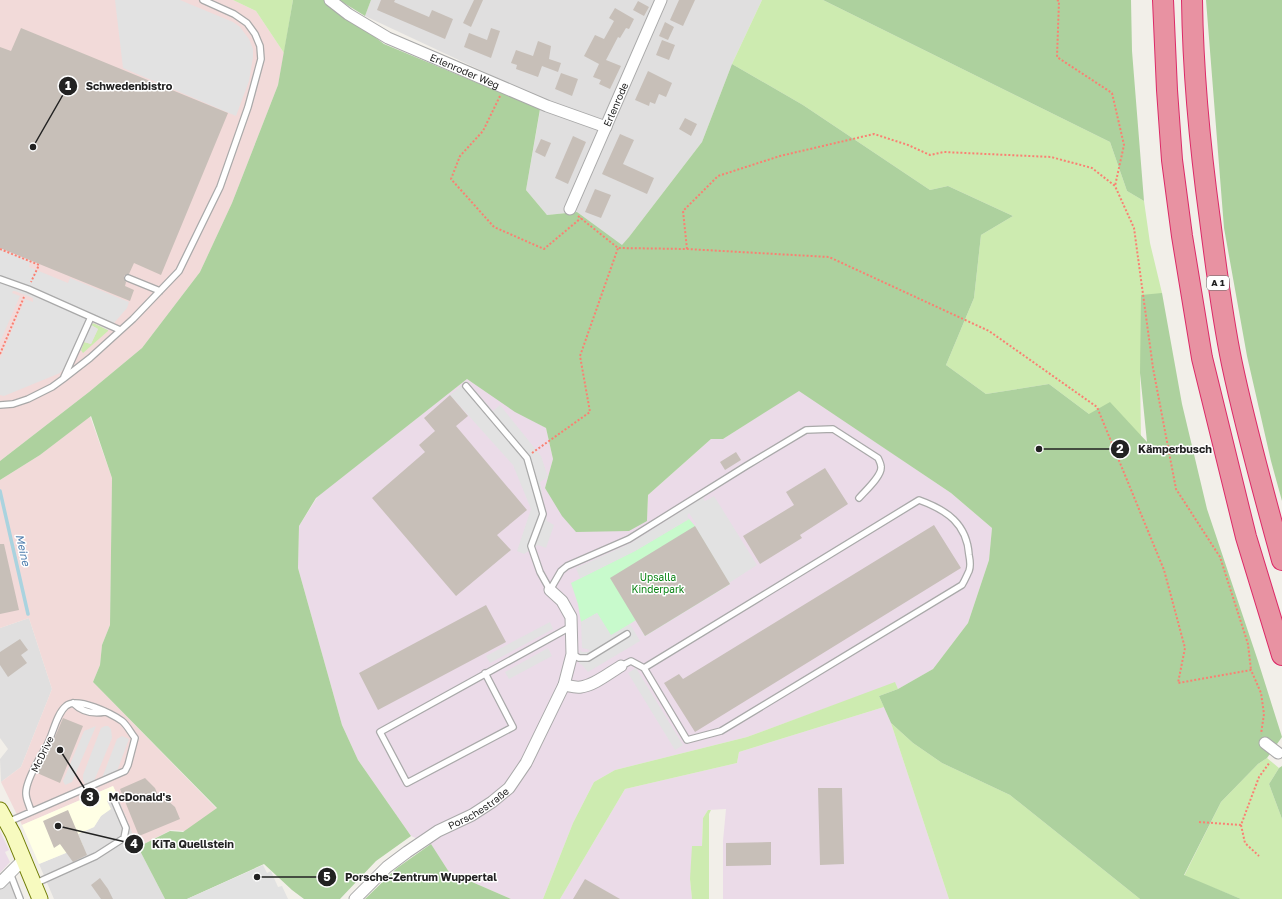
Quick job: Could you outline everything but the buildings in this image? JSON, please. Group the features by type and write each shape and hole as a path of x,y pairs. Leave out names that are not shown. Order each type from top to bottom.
{"highway":[{"path":"1163,0 1172,160 1182,236 1202,358 1246,537 1282,655"},
{"name":"A 1","path":"1192,0 1192,45 1201,150 1216,273 1231,362 1258,474 1282,560"}],"main road":[{"path":"4,816 24,858 40,899"}],"street":[{"name":"Erlenroder Weg","path":"330,0 348,14 388,38 547,106 606,127"},
{"name":"Erlenrode","path":"570,209 661,0"},
{"name":"Porschestraße","path":"355,899 387,867 406,852 438,831 477,812 492,802 508,788 526,763 564,685 572,654 571,617 562,601 550,590"},
{"path":"564,685 576,687 585,686 621,666"},
{"path":"1265,743 1278,753"},
{"path":"0,883 24,858"}],"lane":[{"path":"0,405 13,404 28,399 64,379 90,358 179,272 220,187 248,107 261,59 260,46 248,23 234,14 203,0"},
{"path":"128,278 160,291"},
{"path":"0,279 28,289 120,330"},
{"path":"64,379 91,317"},
{"path":"466,386 527,458 542,514 531,546 540,572 550,590"},
{"path":"550,590 561,571 567,566 629,539 806,430 834,429 878,458 881,468 880,473 859,498"},
{"path":"621,666 631,661 644,668 687,740 721,731 962,585 970,569 969,549 960,525 935,506 919,500 644,668"},
{"path":"485,673 513,727 407,783 380,732 485,673 572,626"},
{"path":"572,654 580,658 588,658 627,634"},
{"name":"McDrive","path":"80,702 106,712 123,722 135,738 128,766 125,771 31,812 26,794 27,786 41,753 46,747 60,713 66,706 80,702"},
{"path":"34,884 96,856 124,838 126,828 114,800"},
{"path":"4,816 31,812"},
{"path":"10,873 20,899"}],"path":[{"path":"1057,0 1059,1 1057,57 1112,93 1124,145 1115,186"},
{"path":"504,88 483,131 460,156 451,179 494,227 544,249 581,218"},
{"path":"687,249 682,210 718,176 780,156 874,134 908,145 930,155 944,152 1051,157 1092,168 1115,186 1134,228 1153,368 1176,489 1220,557 1248,644 1251,670 1261,693 1264,714 1261,735 1265,743"},
{"path":"570,209 618,248 687,249 829,257 989,331 1097,407 1164,570 1185,648 1178,683 1251,670"},
{"path":"526,457 590,412 580,356 618,248"},
{"path":"1259,856 1245,843 1241,825 1259,777 1270,762"},
{"path":"1199,822 1241,825"}],"shaded area":[{"path":"0,0 233,0 256,11 284,53 278,85 232,203 200,272 142,348 89,392 0,461"},
{"path":"115,0 180,0 233,22 240,27 249,39 253,49 253,57 249,81 236,116 123,68"},
{"path":"371,0 762,0 732,64 702,142 622,246 577,212 547,215 526,190 542,99 365,16"},
{"path":"0,249 30,262 29,267 68,283 70,278 129,302 127,308 108,330 94,323 91,325 98,329 91,344 84,342 81,350 60,373 4,396 0,395 0,359 25,299 33,302 33,298 13,291 12,293 20,296 0,342"},
{"path":"467,379 519,413 546,428 553,459 545,488 647,521 648,495 711,439 723,439 799,390 951,493 992,528 989,560 968,623 933,669 898,689 895,683 747,737 615,770 594,782 573,823 543,899 511,899 449,872 431,845 411,836 358,760 342,725 298,568 299,526 318,496"},
{"path":"467,381 493,411 500,405 541,456 548,477 540,482 547,521 554,525 546,548 538,545 524,554 517,551 531,509 513,465 450,395"},
{"path":"90,416 112,478 110,625 102,645 100,665 93,682 217,809 186,831 171,830 138,847 113,786 22,825 1,782 21,767 52,689 29,618 0,628 0,480 40,455"},
{"path":"705,496 703,499 705,501 714,496 757,565 729,583 695,526 696,524 689,513 687,516 689,519 635,551 580,578 576,568 631,543"},
{"path":"597,613 611,635 630,624 640,641 588,672 579,663 580,650 582,652 588,652 590,650 582,648 581,622"},
{"path":"29,618 52,689 21,767 1,782 0,759 8,749 0,738 0,628"},
{"path":"550,622 553,629 490,663 486,656"},
{"path":"548,648 552,656 509,679 505,672"},
{"path":"636,668 683,745 675,750 628,673"},
{"path":"884,707 891,723 949,899 723,899 723,841 726,809 708,810 703,818 702,846 690,879 692,899 560,899 625,789 737,763 739,752"},
{"path":"96,726 72,782 65,785 63,781 84,731"},
{"path":"108,726 111,729 112,738 94,781 85,784 83,775 101,728"},
{"path":"122,736 129,739 117,771 102,778 117,739"},
{"path":"113,786 118,796 107,801 111,809 101,816 94,827 78,834 83,846 39,864 22,825"},
{"path":"118,796 138,847 165,899 54,899 39,864 83,846 78,834 94,827 101,816 110,809 107,801"},
{"path":"0,831 9,850 5,852 10,862 0,873"},
{"path":"263,865 267,873 271,871 278,887 282,886 288,899 187,899"},
{"path":"13,875 23,899 0,899 0,889"}],"green space":[{"path":"233,0 293,0 284,53 256,11"},
{"path":"293,0 326,0 384,44 540,109 526,190 547,215 577,212 622,245 702,142 732,64 803,105 930,190 948,186 1013,216 981,235 974,298 946,365 986,394 1049,384 1089,414 1110,402 1147,442 1140,373 1141,295 1162,293 1182,404 1207,509 1282,737 1267,758 1258,764 1221,802 1184,875 1241,899 1140,899 1010,795 942,763 913,743 891,723 879,696 898,689 933,669 968,623 989,560 992,528 951,493 799,391 723,439 711,439 648,495 647,521 629,531 576,532 562,516 545,488 553,459 546,428 515,412 467,379 316,498 299,526 298,568 342,725 358,760 411,836 376,861 340,899 304,899 264,864 187,899 165,899 138,847 170,831 183,832 217,808 93,682 100,665 102,645 110,625 112,478 91,416 40,455 0,480 0,461 89,392 142,348 200,272 232,203 278,85"},
{"path":"339,0 371,0 365,16"},
{"path":"762,0 823,0 1110,142 1127,191 1144,201 1150,243 1162,293 1140,373 1141,439 1089,414 1049,384 986,394 946,365 974,298 981,235 1013,216 948,186 930,190 803,105 732,64"},
{"path":"823,0 1131,0 1132,51 1144,201 1127,191 1110,142"},
{"path":"1206,0 1282,0 1282,501 1271,461 1247,356 1224,228"},
{"path":"93,323 108,331 83,353 81,350 84,342 91,344 98,329 91,325"},
{"name":"Upsalla Kinderpark","path":"689,519 695,526 730,584 645,636 636,620 611,636 597,613 581,622 578,604 571,583 635,551"},
{"path":"895,682 898,689 879,696 884,707 739,752 737,763 625,789 560,899 543,899 573,823 594,782 615,770 747,737"},
{"path":"891,723 913,743 942,763 1010,795 1140,899 949,899"},
{"path":"1267,758 1279,768 1269,784 1282,819 1282,899 1241,899 1184,876 1221,802 1258,764"},
{"path":"1282,766 1282,819 1269,784 1279,768"},
{"path":"708,810 711,810 709,814 709,899 692,899 690,879 692,846 702,846 703,818"},
{"path":"431,844 449,872 511,899 365,899 397,868"}],"waterway":[{"name":"Meine","path":"0,491 28,614"}],"place":[{"name":"Schwedenbistro","path":"33,147"},
{"name":"Kämperbusch","path":"1039,449"},
{"name":"McDonald's","path":"60,750"},
{"name":"KiTa Quellstein","path":"58,826"},
{"name":"Porsche-Zentrum Wuppertal","path":"257,877"}]}
